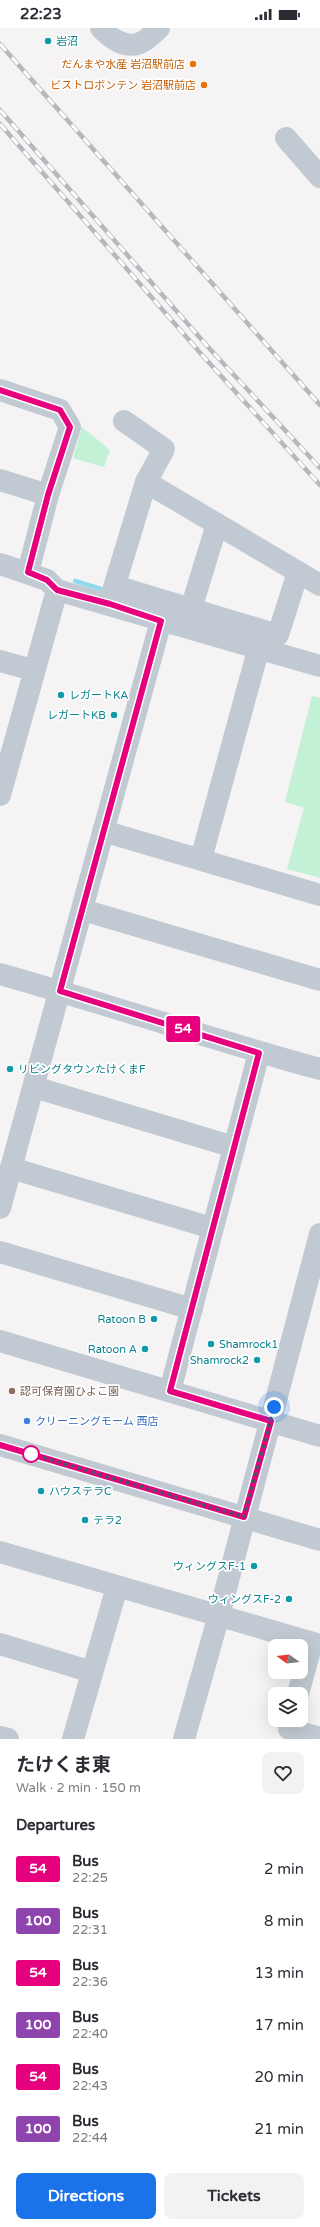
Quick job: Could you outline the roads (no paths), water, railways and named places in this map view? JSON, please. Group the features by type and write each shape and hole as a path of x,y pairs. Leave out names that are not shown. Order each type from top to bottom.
{"street":[{"path":"101,28 116,41 129,44 140,43 159,28"},
{"path":"286,138 320,177"},
{"path":"0,390 60,410 70,427 48,495 28,572"},
{"path":"112,595 146,482 164,449 124,421"},
{"path":"0,480 48,495"},
{"path":"146,482 320,585"},
{"path":"191,609 217,524"},
{"path":"0,564 28,572 47,580 57,590 112,595 191,609 278,635 298,572"},
{"path":"0,795 4,766 57,590"},
{"path":"112,595 161,621 259,647 320,666"},
{"path":"0,1208 83,910 103,831 161,621"},
{"path":"200,859 259,647"},
{"path":"0,661 33,670"},
{"path":"103,831 320,895"},
{"path":"83,910 320,980"},
{"path":"0,974 60,991 259,1053 320,1069"},
{"path":"170,1391 259,1053"},
{"path":"34,1087 234,1147"},
{"path":"11,1168 212,1228"},
{"path":"184,1739 219,1615 320,1234"},
{"path":"0,1252 192,1309"},
{"path":"0,1342 320,1436"},
{"path":"0,1445 320,1540"},
{"path":"0,1552 316,1644 301,1687"},
{"path":"73,1739 117,1587"},
{"path":"0,1644 92,1672"},
{"path":"289,1729 320,1738"},
{"path":"0,1737 8,1739"}],"waterway":[{"path":"75,581 101,589"}],"railway":[{"path":"0,44 320,405"},
{"path":"0,110 209,348 320,468"},
{"path":"0,124 203,356 320,485"}],"place":[{"name":"岩沼","path":"48,41"},
{"name":"だんまや水産 岩沼駅前店","path":"193,64"},
{"name":"ビストロボンテン 岩沼駅前店","path":"204,85"},
{"name":"レガートKA","path":"61,695"},
{"name":"レガートKB","path":"114,715"},
{"name":"リビングタウンたけくまF","path":"10,1069"},
{"name":"Ratoon B","path":"154,1319"},
{"name":"Shamrock1","path":"211,1344"},
{"name":"Ratoon A","path":"145,1349"},
{"name":"Shamrock2","path":"257,1360"},
{"name":"認可保育園ひよこ園","path":"12,1391"},
{"name":"クリーニングモーム 西店","path":"27,1421"},
{"name":"ハウステラC","path":"41,1491"},
{"name":"テラ2","path":"85,1520"},
{"name":"ウィングスF-1","path":"254,1566"},
{"name":"ウィングスF-2","path":"289,1599"}]}
